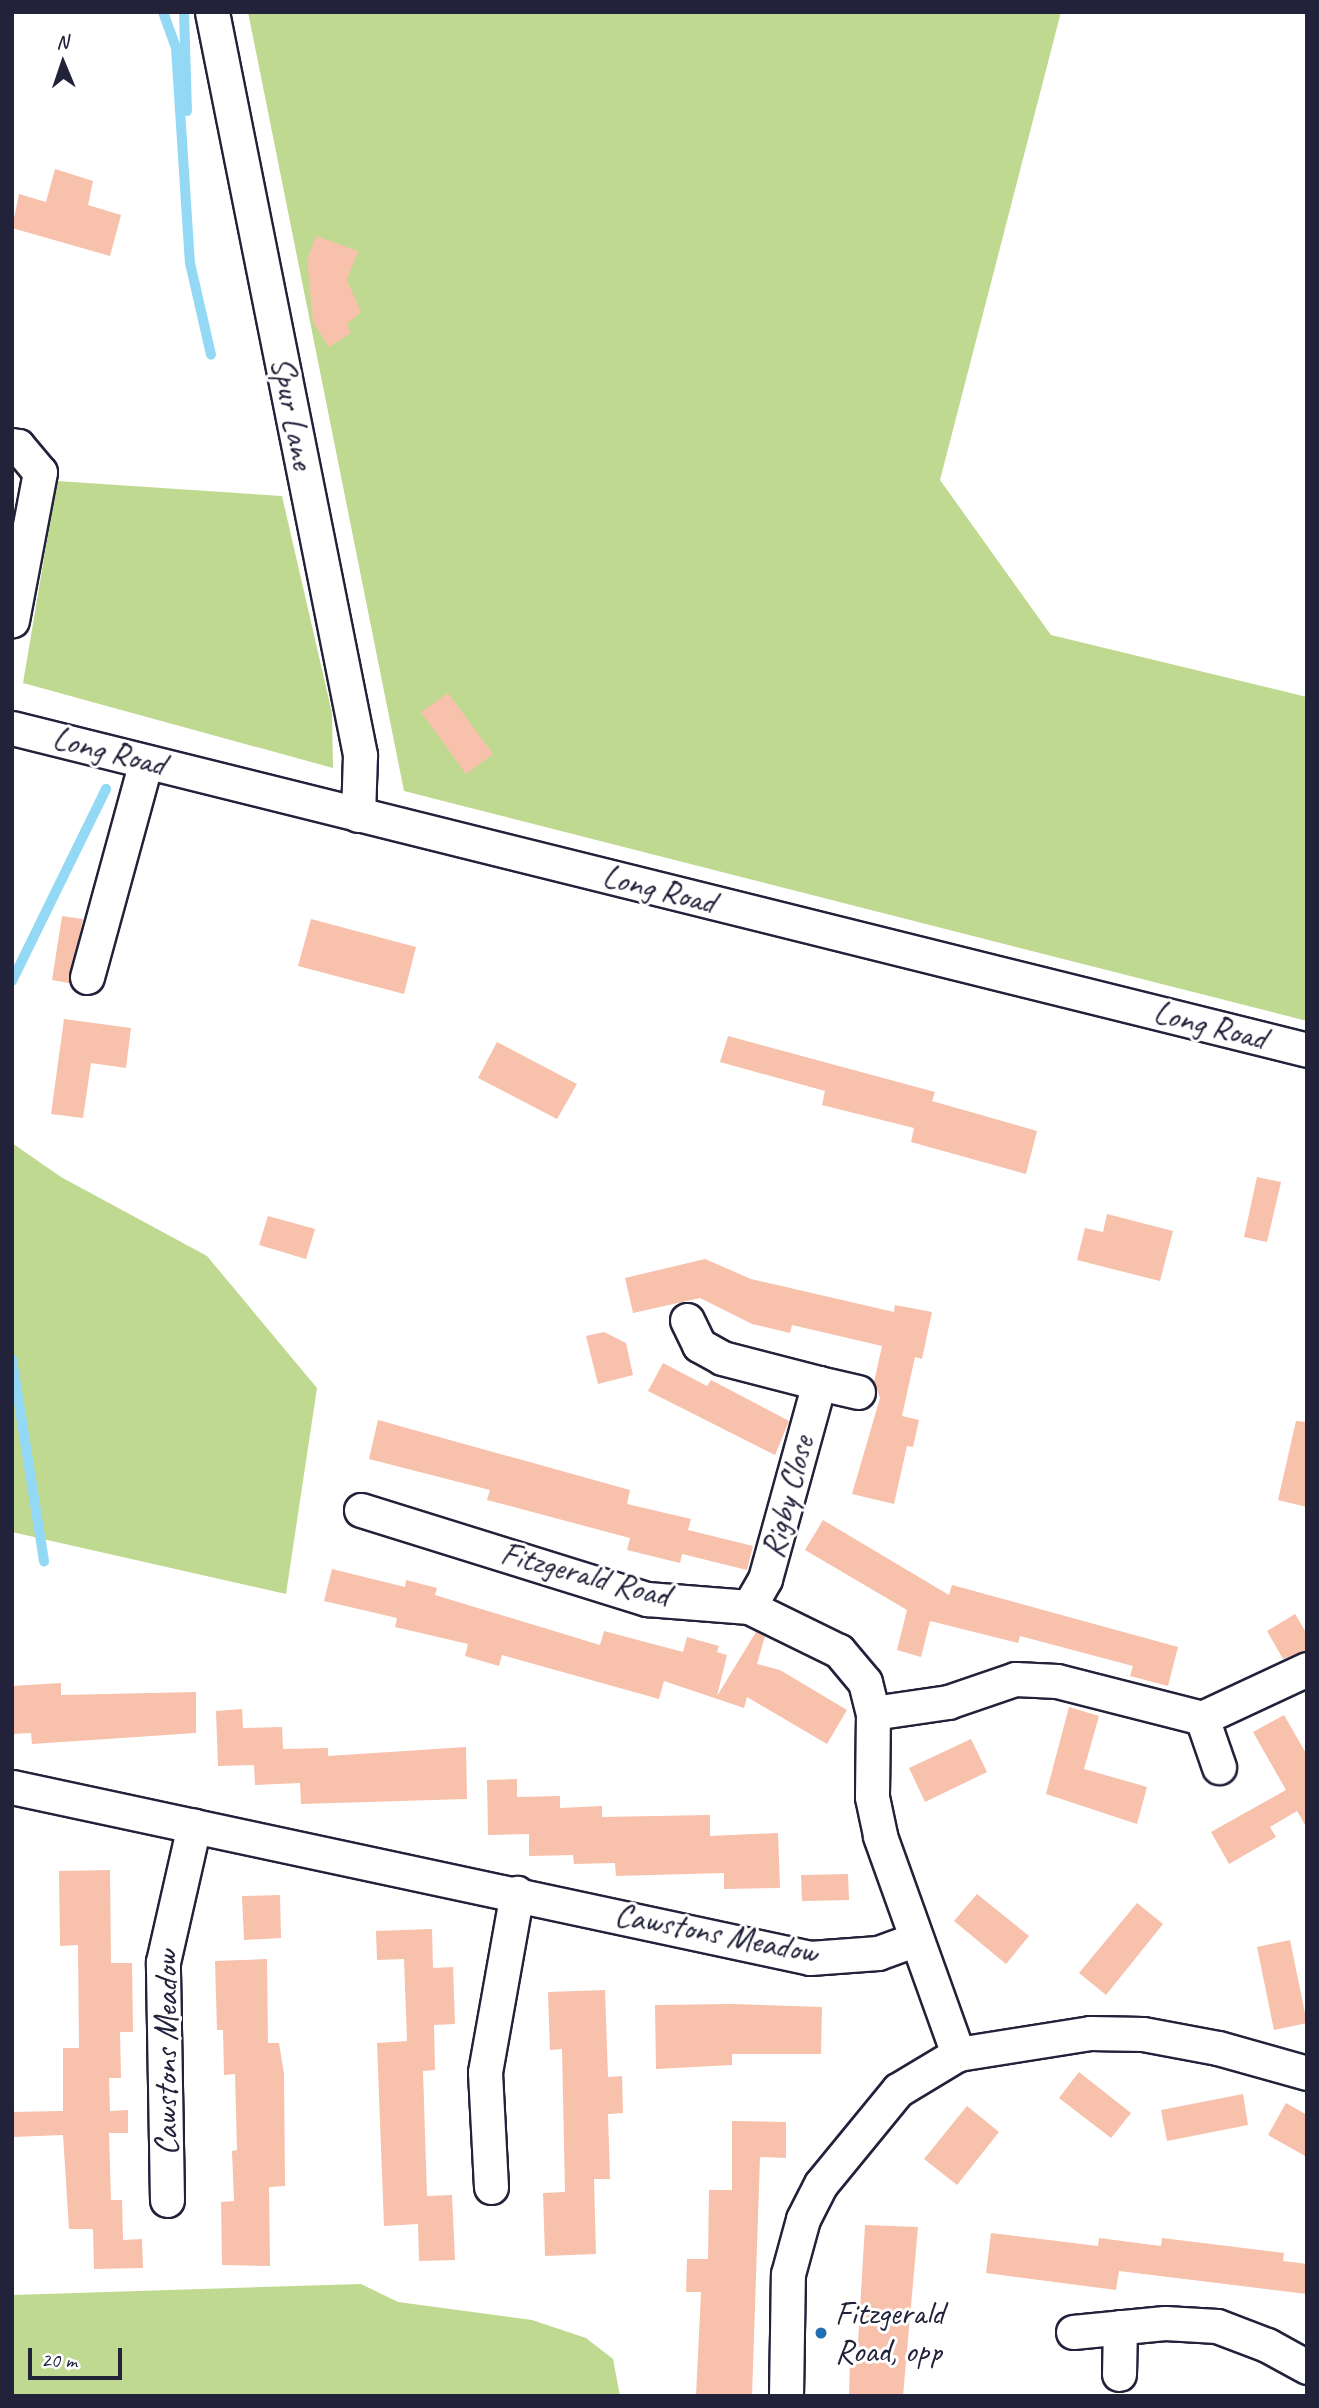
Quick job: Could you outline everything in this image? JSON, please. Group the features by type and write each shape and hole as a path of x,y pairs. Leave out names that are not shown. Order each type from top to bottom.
{"street":[{"name":"Spur Lane","path":"212,12 360,755 358,815"},
{"path":"12,445 18,446 40,472 12,620"},
{"name":"Long Road","path":"12,728 1307,1050"},
{"path":"87,977 146,762"},
{"path":"688,1320 699,1345 722,1358 858,1392"},
{"name":"Rigby Close","path":"749,1607 765,1579 819,1383"},
{"name":"Fitzgerald Road","path":"360,1510 647,1599 749,1607 839,1651 865,1682 873,1713 872,1797 914,1940 958,2054"},
{"path":"873,1713 948,1702 1015,1679 1057,1681 1202,1718 1307,1670"},
{"path":"1202,1718 1219,1768"},
{"name":"Cawstons Meadow","path":"12,1787 517,1893 810,1958 878,1953 914,1940"},
{"name":"Cawstons Meadow","path":"167,2200 163,1962 194,1825"},
{"path":"491,2187 485,2072 517,1893"},
{"path":"786,2396 788,2274 803,2219 828,2175 898,2090 958,2054 1047,2038 1143,2034 1218,2048 1307,2073"},
{"path":"1073,2332 1165,2323 1217,2326 1267,2345 1307,2367"},
{"path":"1119,2374 1120,2327"}],"green space":[{"path":"248,12 1061,12 940,480 1051,635 1307,697 1307,1021 404,791"},
{"path":"57,481 282,496 332,713 333,768 23,683"},
{"path":"12,1143 61,1177 207,1256 317,1388 286,1594 12,1532"},
{"path":"361,2284 398,2302 532,2320 586,2338 613,2359 620,2396 12,2396 12,2295"}],"building":[{"path":"55,169 93,181 88,205 121,215 110,256 12,228 19,194 46,202"},
{"path":"316,236 358,251 347,280 361,312 347,324 351,333 329,347 313,322 307,260"},
{"path":"448,693 493,754 466,774 421,712"},
{"path":"62,916 83,919 69,983 52,980"},
{"path":"311,919 416,947 404,994 298,966"},
{"path":"64,1019 131,1028 126,1068 91,1063 83,1118 51,1114"},
{"path":"728,1036 935,1092 932,1101 1037,1131 1026,1174 911,1142 914,1128 822,1105 825,1091 720,1062"},
{"path":"497,1042 577,1084 557,1119 478,1078"},
{"path":"1257,1177 1281,1182 1267,1242 1244,1237"},
{"path":"1107,1214 1173,1231 1160,1281 1077,1260 1085,1228 1103,1232"},
{"path":"268,1216 315,1229 306,1259 259,1245"},
{"path":"705,1259 751,1279 894,1312 895,1305 932,1312 922,1359 915,1357 902,1416 919,1420 913,1447 907,1446 894,1504 852,1494 880,1398 874,1382 882,1346 792,1325 790,1333 752,1324 700,1298 633,1313 625,1278"},
{"path":"604,1332 626,1343 633,1375 598,1384 586,1336"},
{"path":"663,1363 707,1386 711,1380 789,1421 775,1455 648,1391"},
{"path":"378,1420 630,1490 627,1504 691,1519 688,1530 753,1546 747,1570 682,1554 680,1563 627,1550 630,1538 487,1500 490,1490 369,1459"},
{"path":"1296,1421 1307,1422 1307,1507 1278,1500"},
{"path":"823,1520 949,1595 952,1585 1178,1647 1168,1686 1130,1676 1133,1666 1020,1636 1018,1643 930,1621 921,1657 897,1650 907,1610 805,1550"},
{"path":"332,1569 405,1587 406,1580 437,1588 435,1595 600,1645 604,1631 683,1652 687,1637 719,1646 717,1652 727,1655 717,1696 756,1632 765,1636 757,1664 780,1670 847,1710 827,1744 747,1697 744,1708 664,1681 659,1699 502,1655 499,1666 465,1656 468,1644 395,1627 397,1618 324,1601"},
{"path":"1295,1614 1307,1634 1307,1650 1283,1659 1267,1631"},
{"path":"61,1683 61,1695 196,1692 196,1733 32,1744 31,1733 12,1734 12,1686"},
{"path":"1069,1707 1099,1716 1084,1769 1147,1787 1137,1824 1046,1794"},
{"path":"242,1709 243,1728 282,1727 283,1749 328,1748 328,1756 466,1747 467,1799 301,1804 300,1783 255,1785 254,1765 218,1766 216,1711"},
{"path":"1284,1715 1307,1755 1307,1828 1297,1811 1270,1827 1276,1837 1229,1864 1211,1832 1286,1790 1253,1732"},
{"path":"971,1739 987,1772 925,1802 909,1768"},
{"path":"517,1779 517,1797 560,1796 560,1808 602,1806 602,1817 710,1815 710,1836 778,1833 780,1888 724,1889 724,1873 616,1876 615,1863 574,1864 573,1855 529,1856 529,1834 488,1835 487,1780"},
{"path":"110,1870 111,1963 132,1963 133,2032 120,2032 121,2078 109,2078 110,2111 128,2110 128,2133 109,2133 111,2200 122,2200 123,2240 142,2239 143,2268 94,2269 93,2229 69,2229 63,2135 13,2137 12,2112 63,2111 63,2048 79,2048 78,1945 60,1946 59,1871"},
{"path":"848,1874 849,1900 802,1901 801,1875"},
{"path":"977,1894 1029,1936 1006,1964 954,1921"},
{"path":"280,1895 281,1938 244,1940 242,1896"},
{"path":"1137,1903 1163,1924 1106,1995 1079,1973"},
{"path":"432,1929 433,1968 453,1967 455,2024 434,2025 435,2070 423,2071 427,2196 452,2195 455,2260 419,2261 418,2224 384,2226 377,2043 407,2041 404,1959 377,1960 376,1931"},
{"path":"1290,1940 1307,2023 1274,2030 1257,1947"},
{"path":"267,1959 268,2043 279,2043 284,2074 285,2186 269,2187 270,2266 222,2265 221,2202 234,2201 232,2151 237,2150 235,2074 224,2075 223,2030 217,2030 215,1961"},
{"path":"605,1990 608,2077 622,2076 623,2113 608,2114 610,2179 594,2179 596,2254 545,2256 543,2193 565,2192 562,2049 550,2050 548,1992"},
{"path":"655,2005 822,2007 821,2054 732,2054 732,2065 656,2069"},
{"path":"1079,2072 1131,2113 1111,2138 1059,2098"},
{"path":"1243,2094 1248,2125 1167,2141 1161,2110"},
{"path":"1286,2103 1307,2115 1307,2157 1268,2135"},
{"path":"967,2106 999,2132 957,2185 924,2159"},
{"path":"732,2121 786,2122 786,2158 760,2157 752,2396 696,2396 701,2292 686,2292 687,2259 708,2259 709,2190 732,2190"},
{"path":"865,2225 918,2227 903,2396 849,2396 850,2360 857,2360"},
{"path":"991,2233 1098,2246 1099,2238 1161,2246 1162,2238 1284,2253 1283,2261 1307,2264 1307,2294 1119,2271 1116,2290 986,2273"}],"waterway":[{"path":"163,12 176,48 190,263 211,355"},
{"path":"184,12 187,111"},
{"path":"12,981 106,789"},
{"path":"12,1359 44,1561"}],"place":[{"name":"Fitzgerald Road, opp","path":"821,2333"}]}
